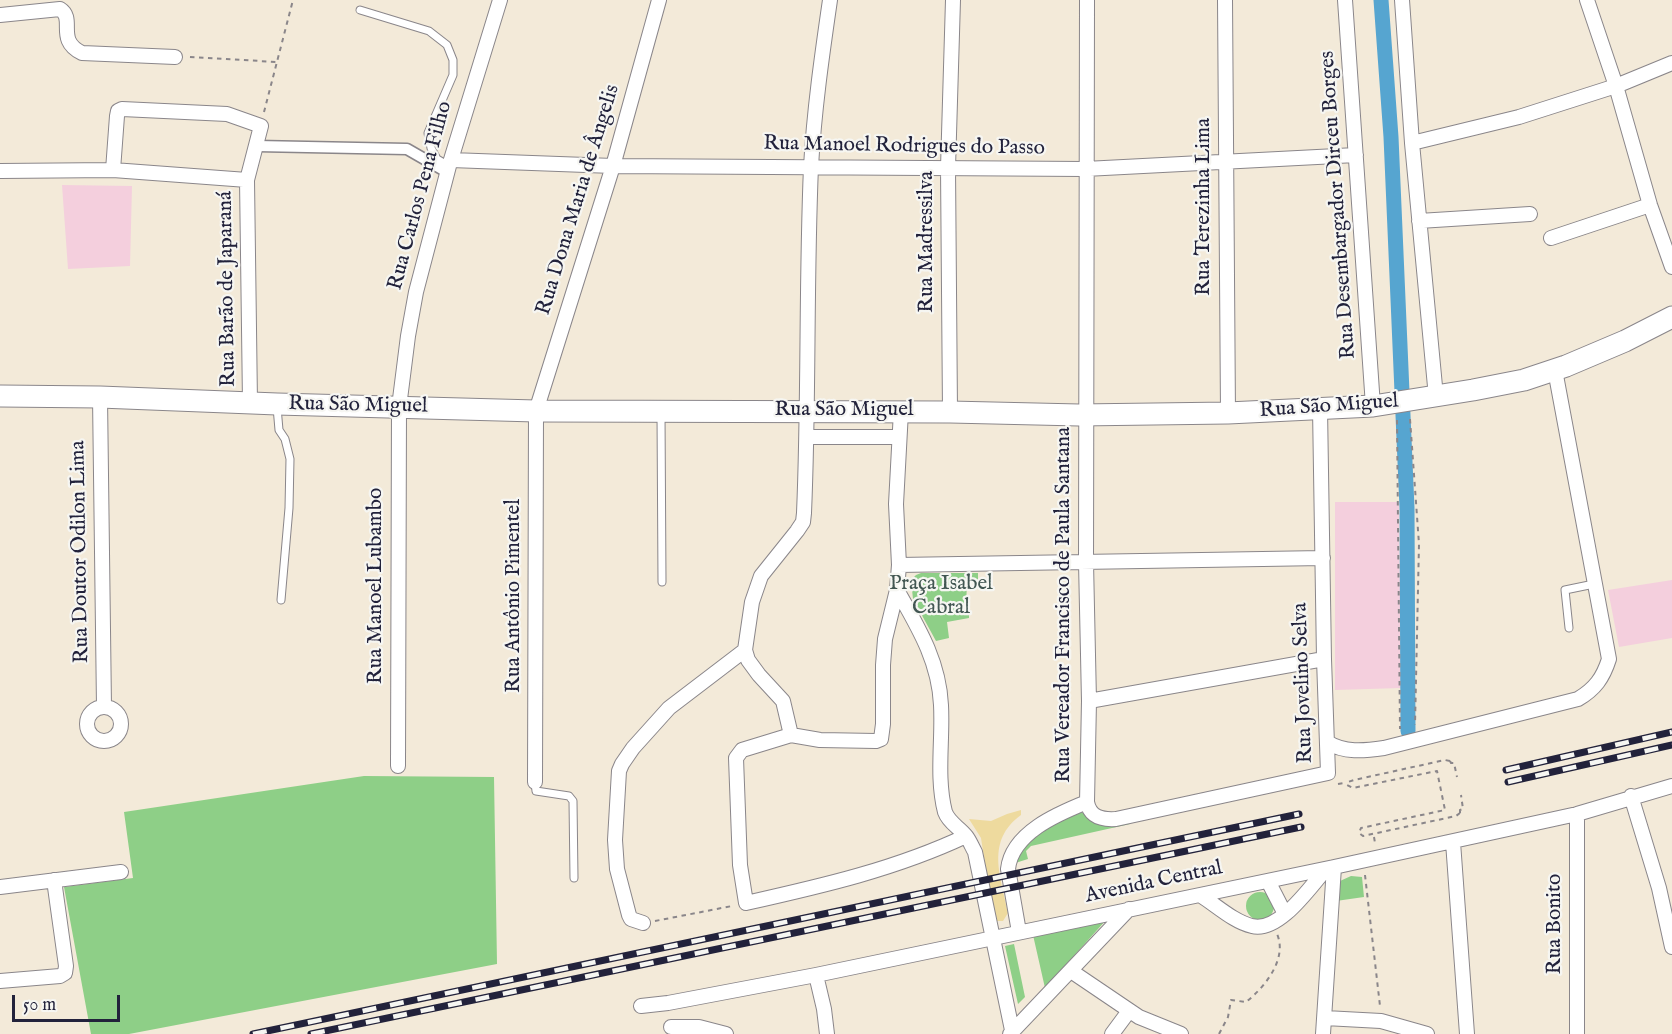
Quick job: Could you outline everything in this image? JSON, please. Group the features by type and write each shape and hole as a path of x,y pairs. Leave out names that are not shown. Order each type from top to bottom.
{"main road":[{"name":"Rua São Miguel","path":"0,396 536,411 901,411 1085,415 1228,413 1373,406 1436,397 1524,380 1555,370 1625,341 1672,317"}],"street":[{"name":"Rua Carlos Pena Filho","path":"399,407 414,303 449,166 500,0"},
{"name":"Rua Dona Maria de Ângelis","path":"536,411 613,166 658,0"},
{"path":"791,735 783,701 759,675 748,660 745,650 752,602 761,576 803,522 808,436 811,166 830,0"},
{"name":"Rua Madressilva","path":"950,412 948,168 953,0"},
{"name":"Rua Vereador Francisco de Paula Santana","path":"1019,932 1008,869 1009,859 1029,834 1047,820 1086,802 1089,701 1085,415 1087,0"},
{"name":"Rua Terezinha Lima","path":"1225,0 1228,413"},
{"name":"Rua Desembargador Dirceu Borges","path":"1346,0 1373,406"},
{"path":"1402,0 1412,143 1436,397"},
{"path":"1587,0 1616,86 1650,205 1672,267"},
{"path":"0,15 60,9 66,16 68,41 73,49 82,53 175,57"},
{"path":"1412,143 1519,117 1616,86 1672,63"},
{"path":"113,170 117,116 118,111 122,109 227,114 261,126"},
{"name":"Rua Barão de Japaraná","path":"250,403 248,180 261,126"},
{"name":"Rua Manoel Rodrigues do Passo","path":"257,146 407,149 449,166 811,166 1086,170 1356,155"},
{"path":"0,171 113,170 248,180"},
{"path":"1551,238 1650,205"},
{"path":"1419,221 1530,214"},
{"path":"1327,742 1334,746 1358,751 1400,744 1578,699 1589,693 1605,672 1609,659 1555,370"},
{"name":"Rua Doutor Odilon Lima","path":"100,397 104,707"},
{"name":"Rua Manoel Lubambo","path":"398,766 399,407"},
{"name":"Rua Jovelino Selva","path":"1086,802 1092,814 1106,819 1116,819 1328,774 1320,408"},
{"name":"Rua Antônio Pimentel","path":"535,782 536,411"},
{"path":"901,411 896,504 899,565 897,590 885,639 881,739 876,741 820,740 791,735 738,753 735,775 740,865 747,903 874,872 928,854 966,836"},
{"name":"Rua São Miguel","path":"808,436 900,436"},
{"path":"899,565 1323,558"},
{"path":"897,590 931,652 938,674 941,705 941,772 945,812 949,821 966,836 975,852 980,868 1011,1032"},
{"path":"643,923 631,919 629,915 617,869 615,840 619,771 633,748 669,708 745,650"},
{"path":"1089,701 1324,659"},
{"name":"Avenida Central","path":"641,1006 816,975 1364,861 1577,814 1631,796 1672,786"},
{"path":"1631,796 1659,888 1672,947"},
{"name":"Rua Bonito","path":"1577,814 1577,1034"},
{"path":"1453,842 1467,1034"},
{"path":"1200,895 1242,923 1259,927 1271,924 1285,914 1330,868"},
{"path":"1323,1034 1330,868"},
{"path":"0,887 121,872"},
{"path":"0,981 60,976 65,973 66,966 54,880"},
{"path":"1268,880 1285,914"},
{"path":"1011,1032 1129,909"},
{"path":"1071,971 1129,1011 1181,1034"},
{"path":"816,975 827,1034"},
{"path":"668,1003 671,1030 699,1027 726,1034"},
{"path":"1112,1034 1129,1011"},
{"path":"1325,1018 1427,1034"}],"lane":[{"path":"360,10 429,31 447,45 453,60 453,75 428,133 431,148 437,159 449,166"},
{"path":"277,404 279,430 285,439 290,459 281,600"},
{"path":"661,411 662,582"},
{"path":"1569,628 1565,590 1594,584"},
{"path":"535,782 536,792 569,796 573,801 574,878"}],"path":[{"path":"261,126 292,0"},
{"path":"175,57 277,62"},
{"path":"1402,402 1413,441 1419,544 1415,740"},
{"path":"1400,744 1402,402"},
{"path":"1457,777 1454,763 1444,760 1365,777 1347,784 1348,787 1353,788 1437,771 1445,810 1361,828 1359,831 1361,836 1456,816 1463,809 1461,795"},
{"path":"1344,780 1345,784"},
{"path":"1364,861 1381,1027"},
{"path":"643,923 747,903"},
{"path":"1219,1034 1228,1017 1231,1000 1246,1002 1254,996 1277,963 1279,938 1271,924"}],"shaded area":[{"path":"62,185 132,186 130,266 68,269"},
{"path":"1335,502 1399,502 1401,688 1335,690"},
{"path":"1672,580 1672,638 1619,647 1608,590"}],"green space":[{"name":"Praça Isabel Cabral","path":"921,573 978,573 978,581 967,582 966,607 969,607 969,618 947,622 949,638 936,641 913,599 911,580"},
{"path":"364,776 494,777 497,964 129,1034 91,1034 64,887 133,878 124,812"},
{"path":"1078,811 1087,815 1129,819 1130,824 1031,846 1026,851 1028,859 1012,864 1014,846"},
{"path":"1351,876 1362,877 1364,897 1336,901 1334,890 1340,881"},
{"path":"1260,892 1270,896 1274,906 1270,916 1260,920 1250,916 1246,906 1250,896"},
{"path":"1107,919 1045,988 1033,935"},
{"path":"1014,944 1025,997 1018,1004 1005,946"}],"sand":[{"path":"1021,810 1021,815 1010,825 1003,836 999,848 998,860 1008,913 1003,921 997,921 993,916 981,838 969,819 991,821"}],"waterway":[{"path":"1381,0 1391,137 1407,508 1408,731"}],"railway":[{"path":"1506,770 1672,732"},
{"path":"1508,782 1672,745"},
{"path":"253,1034 1299,814"},
{"path":"311,1034 1301,827"}]}
